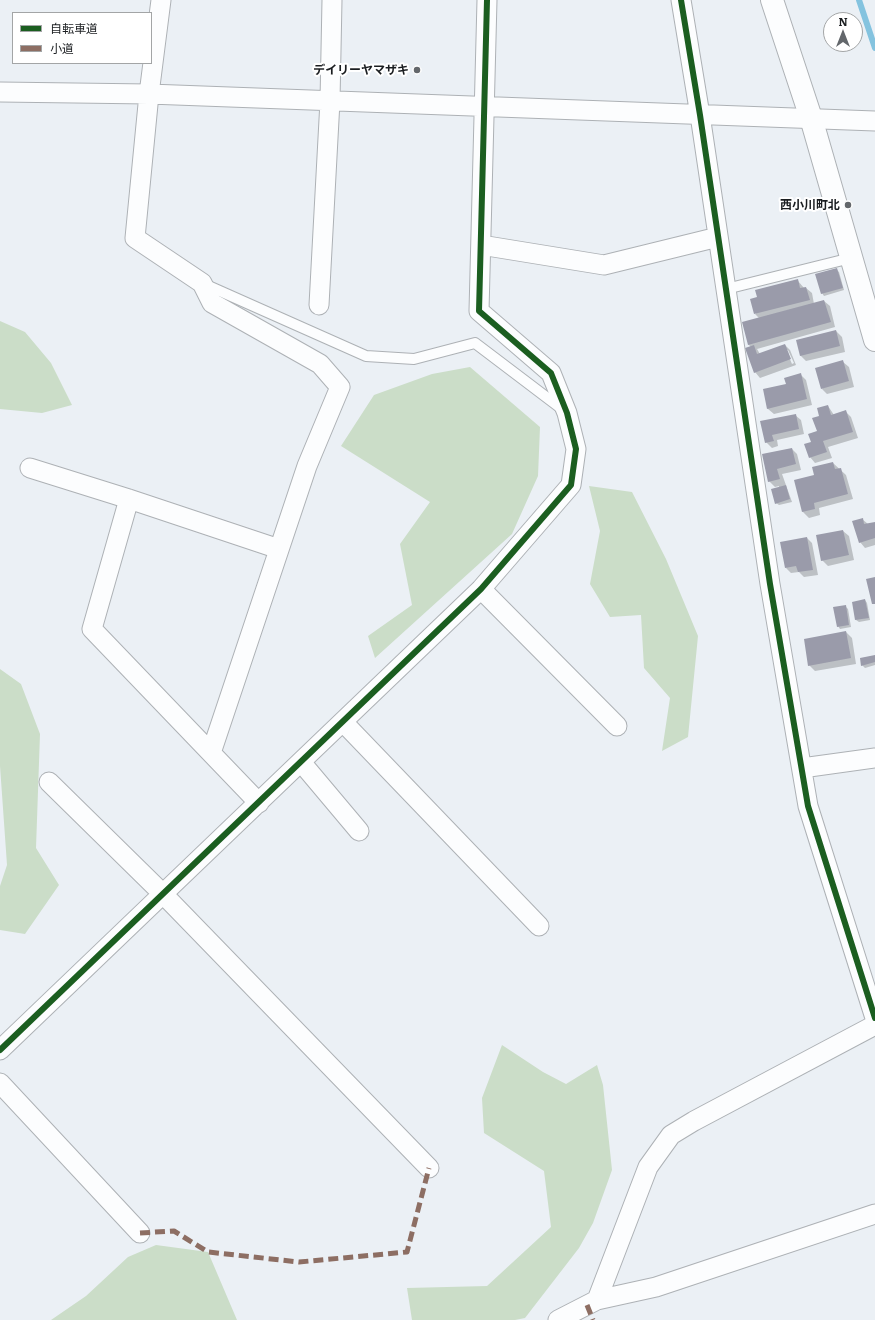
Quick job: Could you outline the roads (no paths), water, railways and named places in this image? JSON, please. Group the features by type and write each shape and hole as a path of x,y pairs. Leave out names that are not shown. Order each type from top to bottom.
{"street":[{"path":"161,0 149,94 135,238 202,283 212,303 320,364 340,387 307,466 211,753"},
{"path":"319,305 330,101 332,0"},
{"path":"0,1050 481,589 571,485 576,449 567,413 551,373 479,311 487,0"},
{"path":"681,0 700,115 770,584 808,806 875,1018"},
{"path":"772,0 811,118 875,340"},
{"path":"0,92 149,94 875,121"},
{"path":"480,245 604,265 718,237"},
{"path":"30,468 129,498 279,549"},
{"path":"129,498 92,629 259,803"},
{"path":"481,589 617,726"},
{"path":"343,722 539,926"},
{"path":"802,768 875,758"},
{"path":"301,762 359,831"},
{"path":"49,782 163,894 429,1168"},
{"path":"597,1300 648,1167 671,1135 694,1121 875,1025"},
{"path":"0,1083 140,1233"},
{"path":"558,1320 597,1300 656,1287 875,1214"}],"lane":[{"path":"726,289 851,258"},
{"path":"202,283 366,356 414,359 475,342 567,413"}],"waterway":[{"path":"859,0 875,48"}],"place":[{"name":"デイリーヤマザキ","path":"417,70"},
{"name":"西小川町北","path":"848,205"}]}
